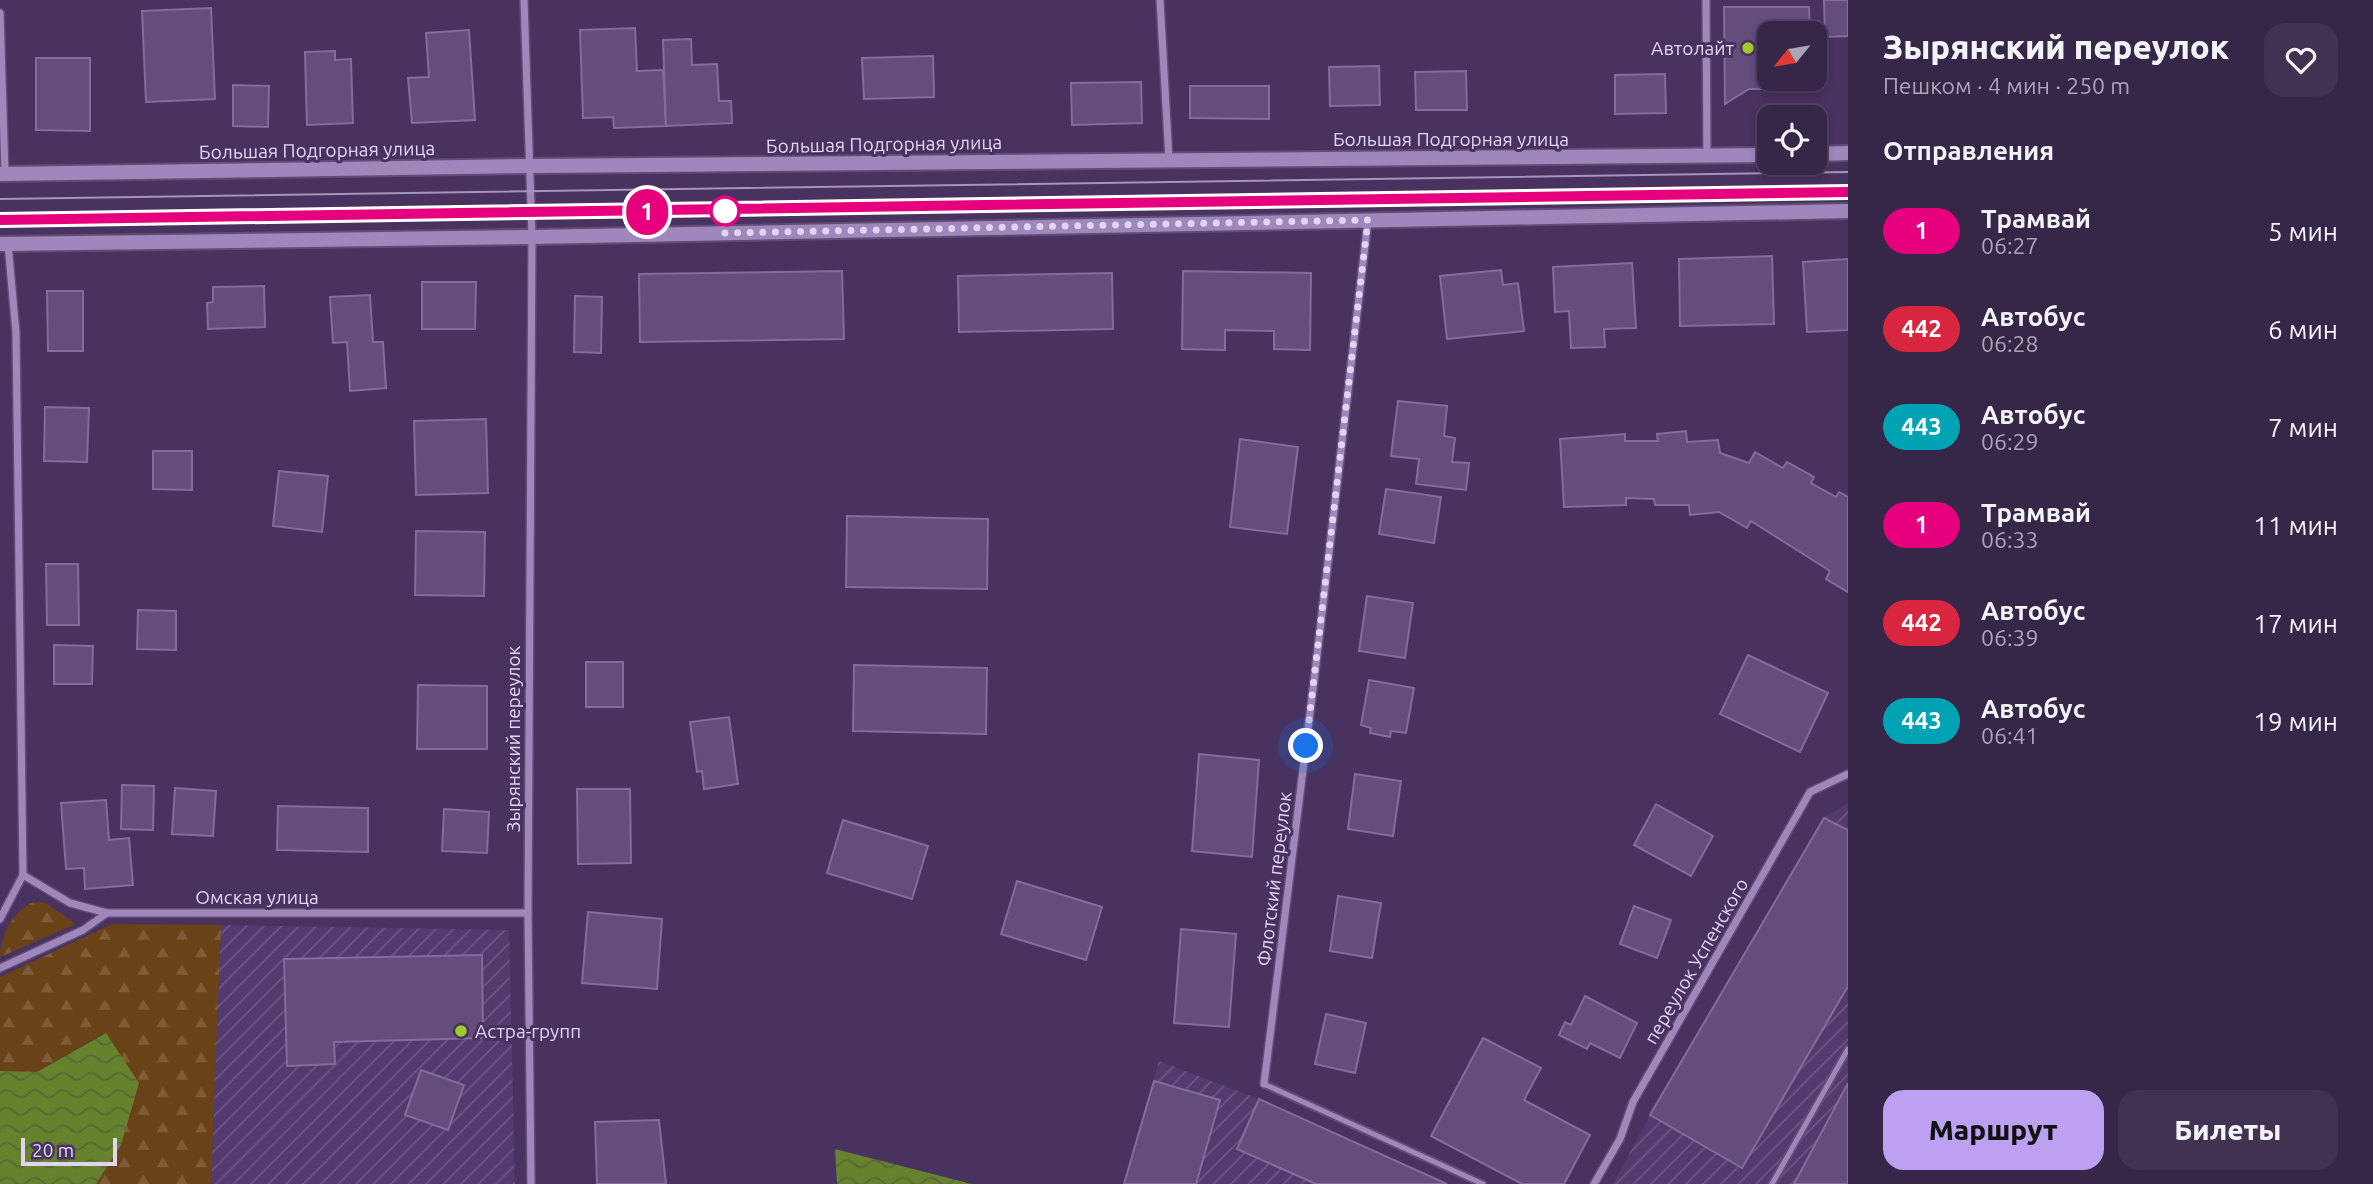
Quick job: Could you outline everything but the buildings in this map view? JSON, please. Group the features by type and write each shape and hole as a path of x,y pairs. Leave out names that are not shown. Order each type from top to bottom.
{"main road":[{"path":"1827,153 1848,153"},
{"name":"Большая Подгорная улица","path":"3,174 529,166 1757,155"},
{"path":"4,244 532,237 1848,211"}],"street":[{"name":"Зырянский переулок","path":"524,0 532,237 528,913 531,1184"},
{"path":"1160,0 1169,161"},
{"path":"1706,0 1706,157"},
{"path":"0,13 3,174"},
{"name":"Флотский переулок","path":"1264,1084 1368,220"},
{"path":"0,919 23,875 16,346 4,244"},
{"name":"переулок Успенского","path":"1594,1184 1620,1139 1633,1102 1810,792 1848,774"},
{"name":"Омская улица","path":"23,875 70,904 107,913 528,913"},
{"path":"0,968 83,930 107,913"}],"lane":[{"path":"1772,1184 1848,1049"},
{"path":"1264,1084 1483,1184"}],"shaded area":[{"path":"1848,803 1848,1184 1613,1184 1650,1115 1824,818"},
{"path":"221,925 509,930 515,1184 211,1184"},
{"path":"1159,1061 1259,1099 1447,1184 1124,1184"}],"green space":[{"path":"34,902 46,903 76,924 0,957 2,940 9,925 20,911"},
{"path":"112,924 221,925 211,1184 96,1184 121,1145 105,1033 37,1072 0,1071 0,977"}],"water":[{"path":"106,1033 139,1083 121,1145 96,1184 0,1184 0,1071 37,1072"},
{"path":"835,1149 972,1184 837,1184"}],"tram line":[{"path":"0,199 1848,172"},
{"path":"0,220 1848,192"},
{"name":"1","path":"0,220 1848,192"}],"place":[{"name":"Автолайт","path":"1748,48"},
{"name":"Астра-групп","path":"461,1031"}],"route":[{"path":"725,211 722,233 1368,220 1306,746"}]}
